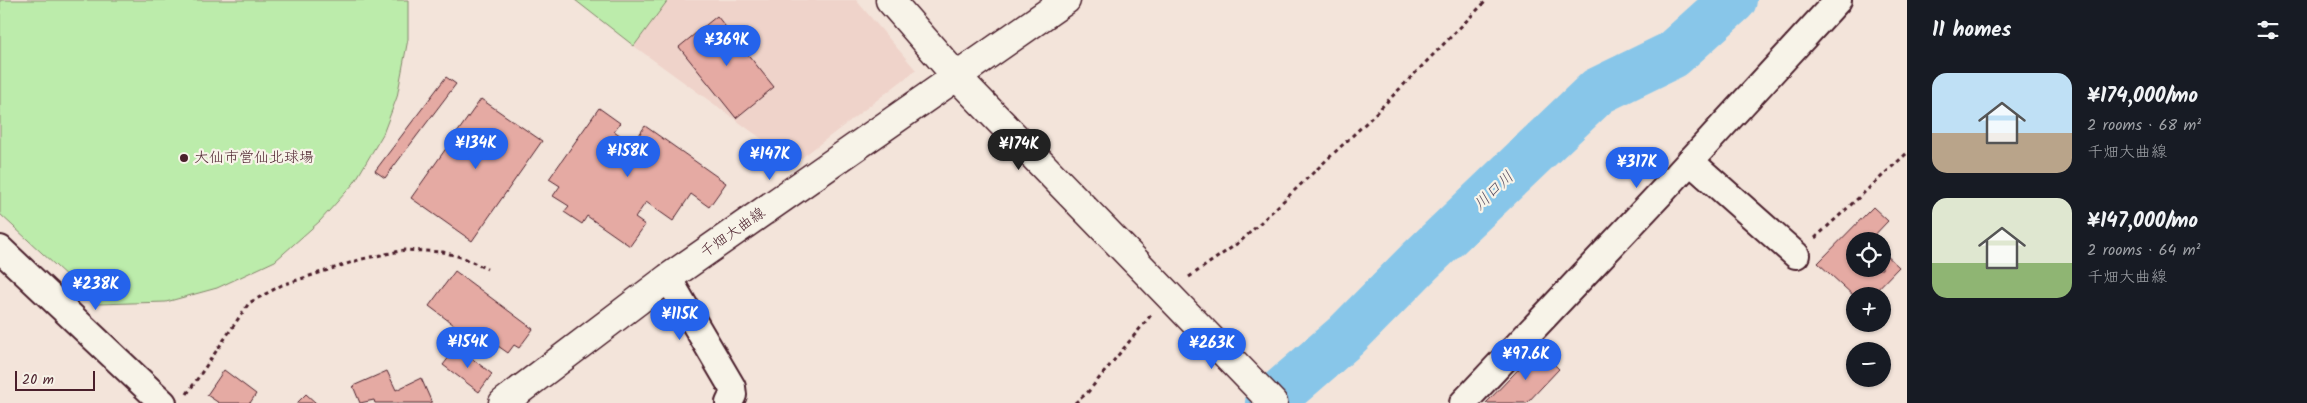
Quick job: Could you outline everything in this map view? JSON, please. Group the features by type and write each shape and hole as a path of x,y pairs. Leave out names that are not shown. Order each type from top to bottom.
{"main road":[{"path":"890,0 957,77 1272,403"},
{"name":"千畑大曲線","path":"503,403 668,278 1066,0"}],"street":[{"path":"1463,403 1838,0"},
{"path":"1690,161 1796,256"},
{"path":"0,249 175,399"},
{"path":"668,278 732,387 734,395 729,403"}],"path":[{"path":"1075,403 1088,392 1143,325 1174,301 1241,241 1370,119 1487,0"},
{"path":"1796,256 1907,154"},
{"path":"175,399 250,303 282,284 362,258 405,250 443,252 464,258 487,269"}],"shaded area":[{"path":"668,0 856,0 916,70 795,163 634,46"}],"green space":[{"name":"大仙市営仙北球場","path":"0,0 408,0 408,39 397,97 383,134 354,183 320,221 275,261 217,288 166,302 97,304 0,214"},
{"path":"575,0 668,0 634,46"}],"building":[{"path":"717,16 774,87 736,118 679,47"},
{"path":"446,77 456,84 385,178 375,171"},
{"path":"481,99 542,141 472,241 411,198"},
{"path":"599,108 620,123 614,131 633,144 645,126 726,183 709,207 691,194 673,221 646,202 635,218 645,225 630,246 587,216 582,224 564,212 569,206 553,196 560,186 549,179"},
{"path":"1873,207 1888,221 1878,232 1848,232"},
{"path":"1846,234 1846,277 1889,277 1880,287 1846,287 1846,289 1818,263"},
{"path":"1891,259 1899,267 1891,275"},
{"path":"455,271 533,329 519,348 514,345 508,353 498,346 490,357 460,334 462,331 429,306"},
{"path":"457,347 492,374 479,392 443,365"},
{"path":"1538,349 1559,369 1527,403 1486,403"},
{"path":"224,370 256,394 250,403 219,403 207,395"},
{"path":"387,371 396,390 421,378 432,403 375,403 374,400 360,403 353,386"},
{"path":"306,394 316,403 297,403"}],"waterway":[{"name":"川口川","path":"1269,403 1346,336 1420,261 1598,91 1672,55 1733,0"}],"place":[{"name":"大仙市営仙北球場","path":"184,158"}]}
